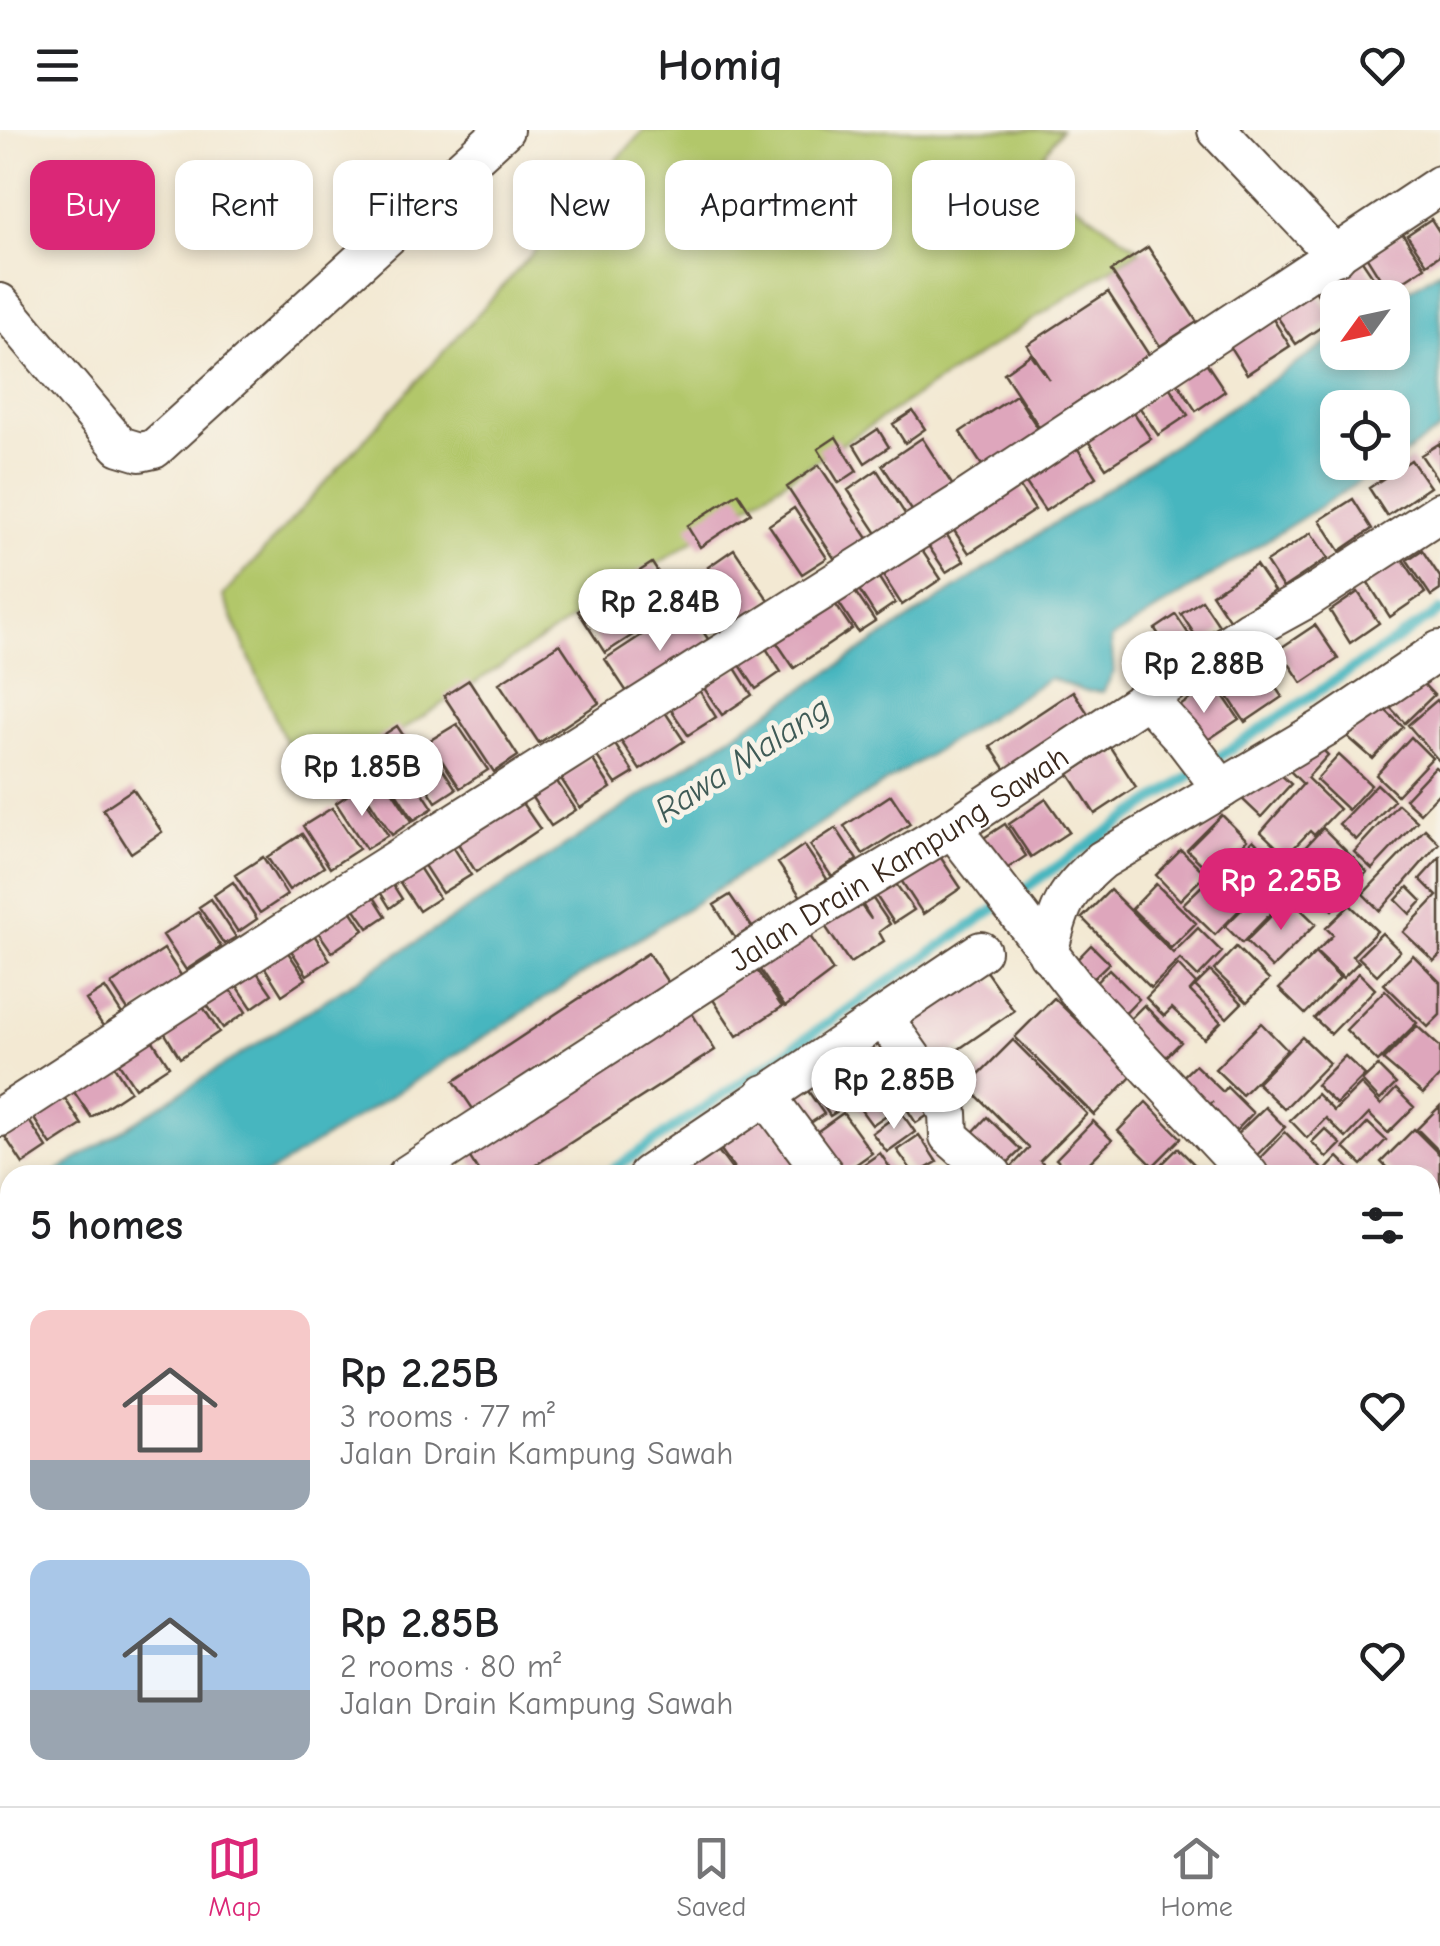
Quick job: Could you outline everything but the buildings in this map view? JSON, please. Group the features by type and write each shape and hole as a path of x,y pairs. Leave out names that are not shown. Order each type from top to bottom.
{"street":[{"path":"0,304 120,446 140,452 154,448 504,130"},
{"path":"1217,130 1336,256"},
{"path":"0,1116 959,504 1440,185"},
{"name":"Jalan Drain Kampung Sawah","path":"422,1165 806,916 952,828 1248,631 1306,599 1440,512"},
{"path":"1039,941 1076,882 1102,860 1217,783 1329,724 1440,650"},
{"path":"1147,699 1217,783"},
{"path":"952,828 1078,991 1240,1165"},
{"path":"662,1165 981,950"},
{"path":"883,1017 941,1099 948,1113 949,1136 982,1165"},
{"path":"765,1094 818,1165"}],"green space":[{"path":"644,130 1061,130 1040,160 912,160 912,250 1075,250 1075,204 1140,250 307,792 223,596 536,250 645,250 645,160 617,160"}],"water":[{"name":"Rawa Malang","path":"1440,270 1440,430 1410,450 1410,390 1320,390 1320,480 1362,480 1111,639 1114,672 1103,692 1083,691 1050,678 282,1165 68,1165 521,875 1320,348 1320,370 1410,370 1410,290"}],"waterway":[{"path":"1211,762 1440,611"},
{"path":"620,1165 1197,771"}]}
